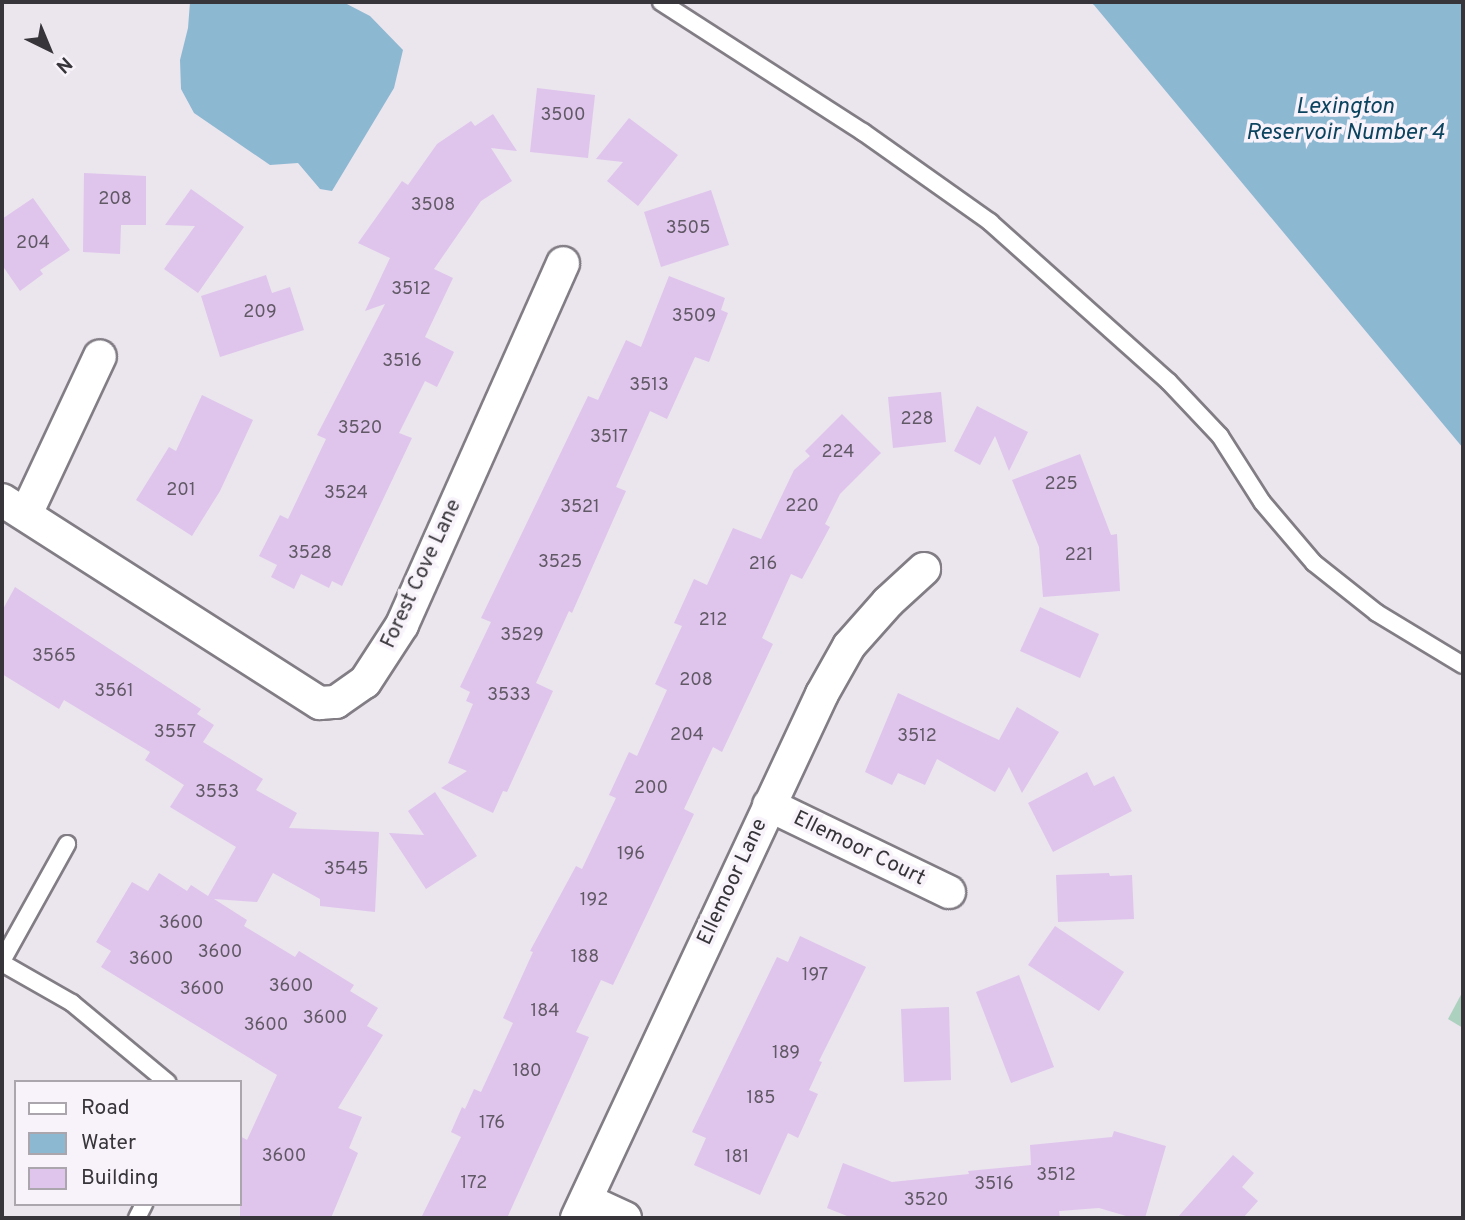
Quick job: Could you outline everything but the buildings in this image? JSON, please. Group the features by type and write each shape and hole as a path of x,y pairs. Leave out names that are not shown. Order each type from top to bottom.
{"street":[{"name":"Forest Cove Lane","path":"14,507 320,703 336,702 365,682 402,625 563,263"},
{"path":"14,507 100,356"},
{"name":"Ellemoor Lane","path":"582,1209 822,694 849,646 888,602 924,569"},
{"name":"Ellemoor Court","path":"769,805 949,892"},
{"path":"582,1209 625,1218"}],"lane":[{"path":"661,2 843,119 990,222 1168,381 1220,436 1262,502 1314,563 1377,613 1463,665"},
{"path":"67,844 2,962 72,1003 165,1080"}],"green space":[{"path":"1463,991 1463,1028 1448,1019"}],"water":[{"path":"190,2 343,2 370,16 403,50 394,88 332,191 320,189 298,163 270,165 194,113 181,89 180,60 188,28"},
{"name":"Lexington Reservoir Number 4","path":"1090,2 1463,2 1463,448 1094,5"}]}
